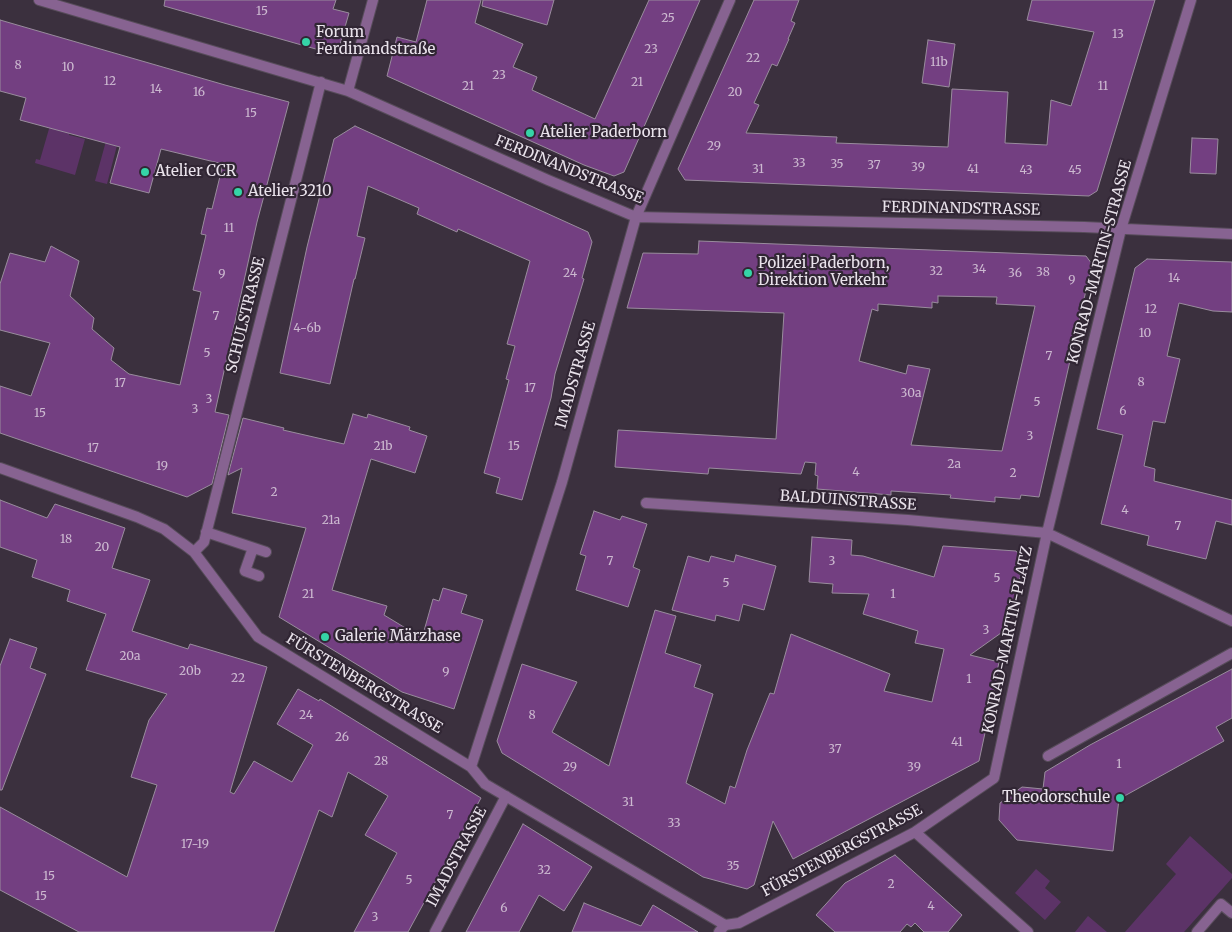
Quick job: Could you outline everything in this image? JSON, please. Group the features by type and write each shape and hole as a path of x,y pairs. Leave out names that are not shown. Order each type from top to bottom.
{"street":[{"path":"348,91 373,0"},
{"name":"IMADSTRASSE","path":"471,767 562,482 636,217 730,0"},
{"name":"KONRAD-MARTIN-STRASSE","path":"1047,534 1120,229 1191,0"},
{"name":"FERDINANDSTRASSE","path":"44,1 348,91 636,217 1075,227 1232,234"},
{"name":"SCHULSTRASSE","path":"194,552 204,542 321,82"},
{"name":"FÜRSTENBERGSTRASSE","path":"0,468 137,517 164,529 194,552 258,637 471,767 484,784 722,928 739,922 915,832 994,778"},
{"name":"BALDUINSTRASSE","path":"646,503 908,520 1047,534"},
{"path":"206,532 266,552"},
{"name":"KONRAD-MARTIN-PLATZ","path":"994,778 1047,534 1232,621"},
{"path":"253,548 245,571 259,576"},
{"path":"1048,756 1232,653"},
{"name":"IMADSTRASSE","path":"435,932 506,796"},
{"path":"915,832 1028,932"},
{"path":"1197,932 1221,904 1232,913"}],"shaded area":[{"path":"51,122 70,128 69,135 85,139 75,175 35,163 36,159 40,160"},
{"path":"111,123 122,126 107,184 95,181"},
{"path":"1190,836 1232,874 1232,878 1184,932 1125,932 1176,874 1166,864"},
{"path":"1036,869 1050,881 1045,888 1061,902 1045,920 1015,893"},
{"path":"1088,916 1107,932 1075,932"}],"building":[{"path":"165,0 336,0 333,9 349,13 337,55 164,6"},
{"path":"427,0 481,0 475,23 523,44 513,67 537,77 532,90 595,119 649,0 700,0 624,172 614,176 584,165 387,76 397,37 416,42"},
{"path":"483,0 554,0 547,25 482,6"},
{"path":"754,0 799,0 791,21 795,23 789,39 777,66 772,64 754,103 759,105 746,133 837,137 836,143 948,147 952,89 1008,92 1005,143 1047,145 1051,100 1071,106 1094,32 1027,20 1032,0 1155,0 1097,191 1089,196 685,180 678,169"},
{"path":"0,20 289,102 257,222 215,412 229,415 212,484 187,497 0,433 0,386 31,396 50,343 0,330 0,284 10,253 45,262 51,246 79,261 70,296 94,318 92,329 114,348 111,360 129,374 180,385 201,292 193,290 206,235 201,234 207,208 212,209 223,164 161,149 149,193 110,183 120,147 20,120 26,98 0,91"},
{"path":"928,40 955,44 949,87 922,83"},
{"path":"355,126 588,232 592,242 582,278 584,279 555,374 551,398 522,500 496,493 500,478 484,473 509,380 506,379 515,346 507,344 530,261 458,229 457,232 417,214 419,208 368,186 357,236 365,238 330,384 280,373 307,247 334,139"},
{"path":"1192,138 1218,139 1216,174 1190,173"},
{"path":"699,241 1086,256 1092,264 1039,497 1021,495 1020,499 995,497 995,502 950,498 951,495 891,491 891,495 817,489 816,463 805,462 801,474 709,468 708,474 615,467 618,430 776,439 784,313 627,308 643,253 698,254","holes":["938,296 997,297 996,304 1035,306 1002,451 911,445 930,369 908,365 906,374 859,361 872,309 878,311 878,304 932,308 932,302 938,303"]},
{"path":"1147,259 1232,262 1232,312 1213,311 1179,303 1167,356 1180,359 1165,423 1153,421 1144,466 1155,469 1154,481 1232,500 1232,525 1216,521 1206,559 1147,545 1149,536 1101,524 1123,435 1097,429 1135,268"},
{"path":"353,414 367,418 368,414 410,427 409,430 427,436 415,473 371,459 332,590 387,606 384,615 422,638 433,599 439,601 443,588 467,595 461,613 483,620 454,709 402,692 279,617 306,528 232,513 242,468 228,475 243,418 284,428 283,430 344,444"},
{"path":"0,500 47,518 55,504 125,528 112,568 150,580 132,631 188,649 190,644 267,667 230,792 234,794 254,761 292,782 313,745 277,724 298,689 319,701 320,699 481,798 408,932 354,932 397,853 365,835 388,796 348,772 332,817 319,810 274,932 79,932 0,890 0,807 127,877 157,785 131,777 149,720 167,694 86,670 106,614 67,601 70,590 32,577 37,560 0,547"},
{"path":"594,511 620,520 622,516 647,524 633,567 640,570 628,607 576,590 586,556 580,554"},
{"path":"812,537 852,540 851,555 863,556 934,577 943,546 1016,551 1024,561 1008,628 970,655 999,662 979,761 793,859 773,821 754,885 747,889 703,877 502,753 497,741 522,664 577,682 552,732 609,766 655,610 676,616 665,653 701,665 694,687 713,694 686,783 725,804 730,786 735,788 747,750 770,693 774,694 791,634 890,674 884,691 932,702 944,649 915,643 918,631 863,614 869,594 832,593 833,584 809,582"},
{"path":"736,555 776,566 764,610 743,604 739,621 716,615 715,621 672,610 688,556 709,562 711,556 734,562"},
{"path":"10,639 37,648 30,668 46,674 2,790 0,790 0,666"},
{"path":"1232,669 1232,718 1216,727 1224,741 1119,799 1113,851 1017,840 999,820 1000,803 1022,787 1043,789 1045,772 1090,745"},
{"path":"523,824 592,867 564,911 539,895 519,932 466,932"},
{"path":"895,855 962,915 948,932 924,932 915,923 911,927 907,924 900,932 835,932 816,915 845,883"},
{"path":"584,903 641,926 653,905 698,932 572,932"}],"place":[{"name":"Forum Ferdinandstraße","path":"306,42"},
{"name":"Atelier Paderborn","path":"530,133"},
{"name":"Atelier CCR","path":"145,172"},
{"name":"Atelier 3210","path":"238,192"},
{"name":"Polizei Paderborn, Direktion Verkehr","path":"748,273"},
{"name":"Galerie Märzhase","path":"325,637"},
{"name":"Theodorschule","path":"1120,798"}]}
